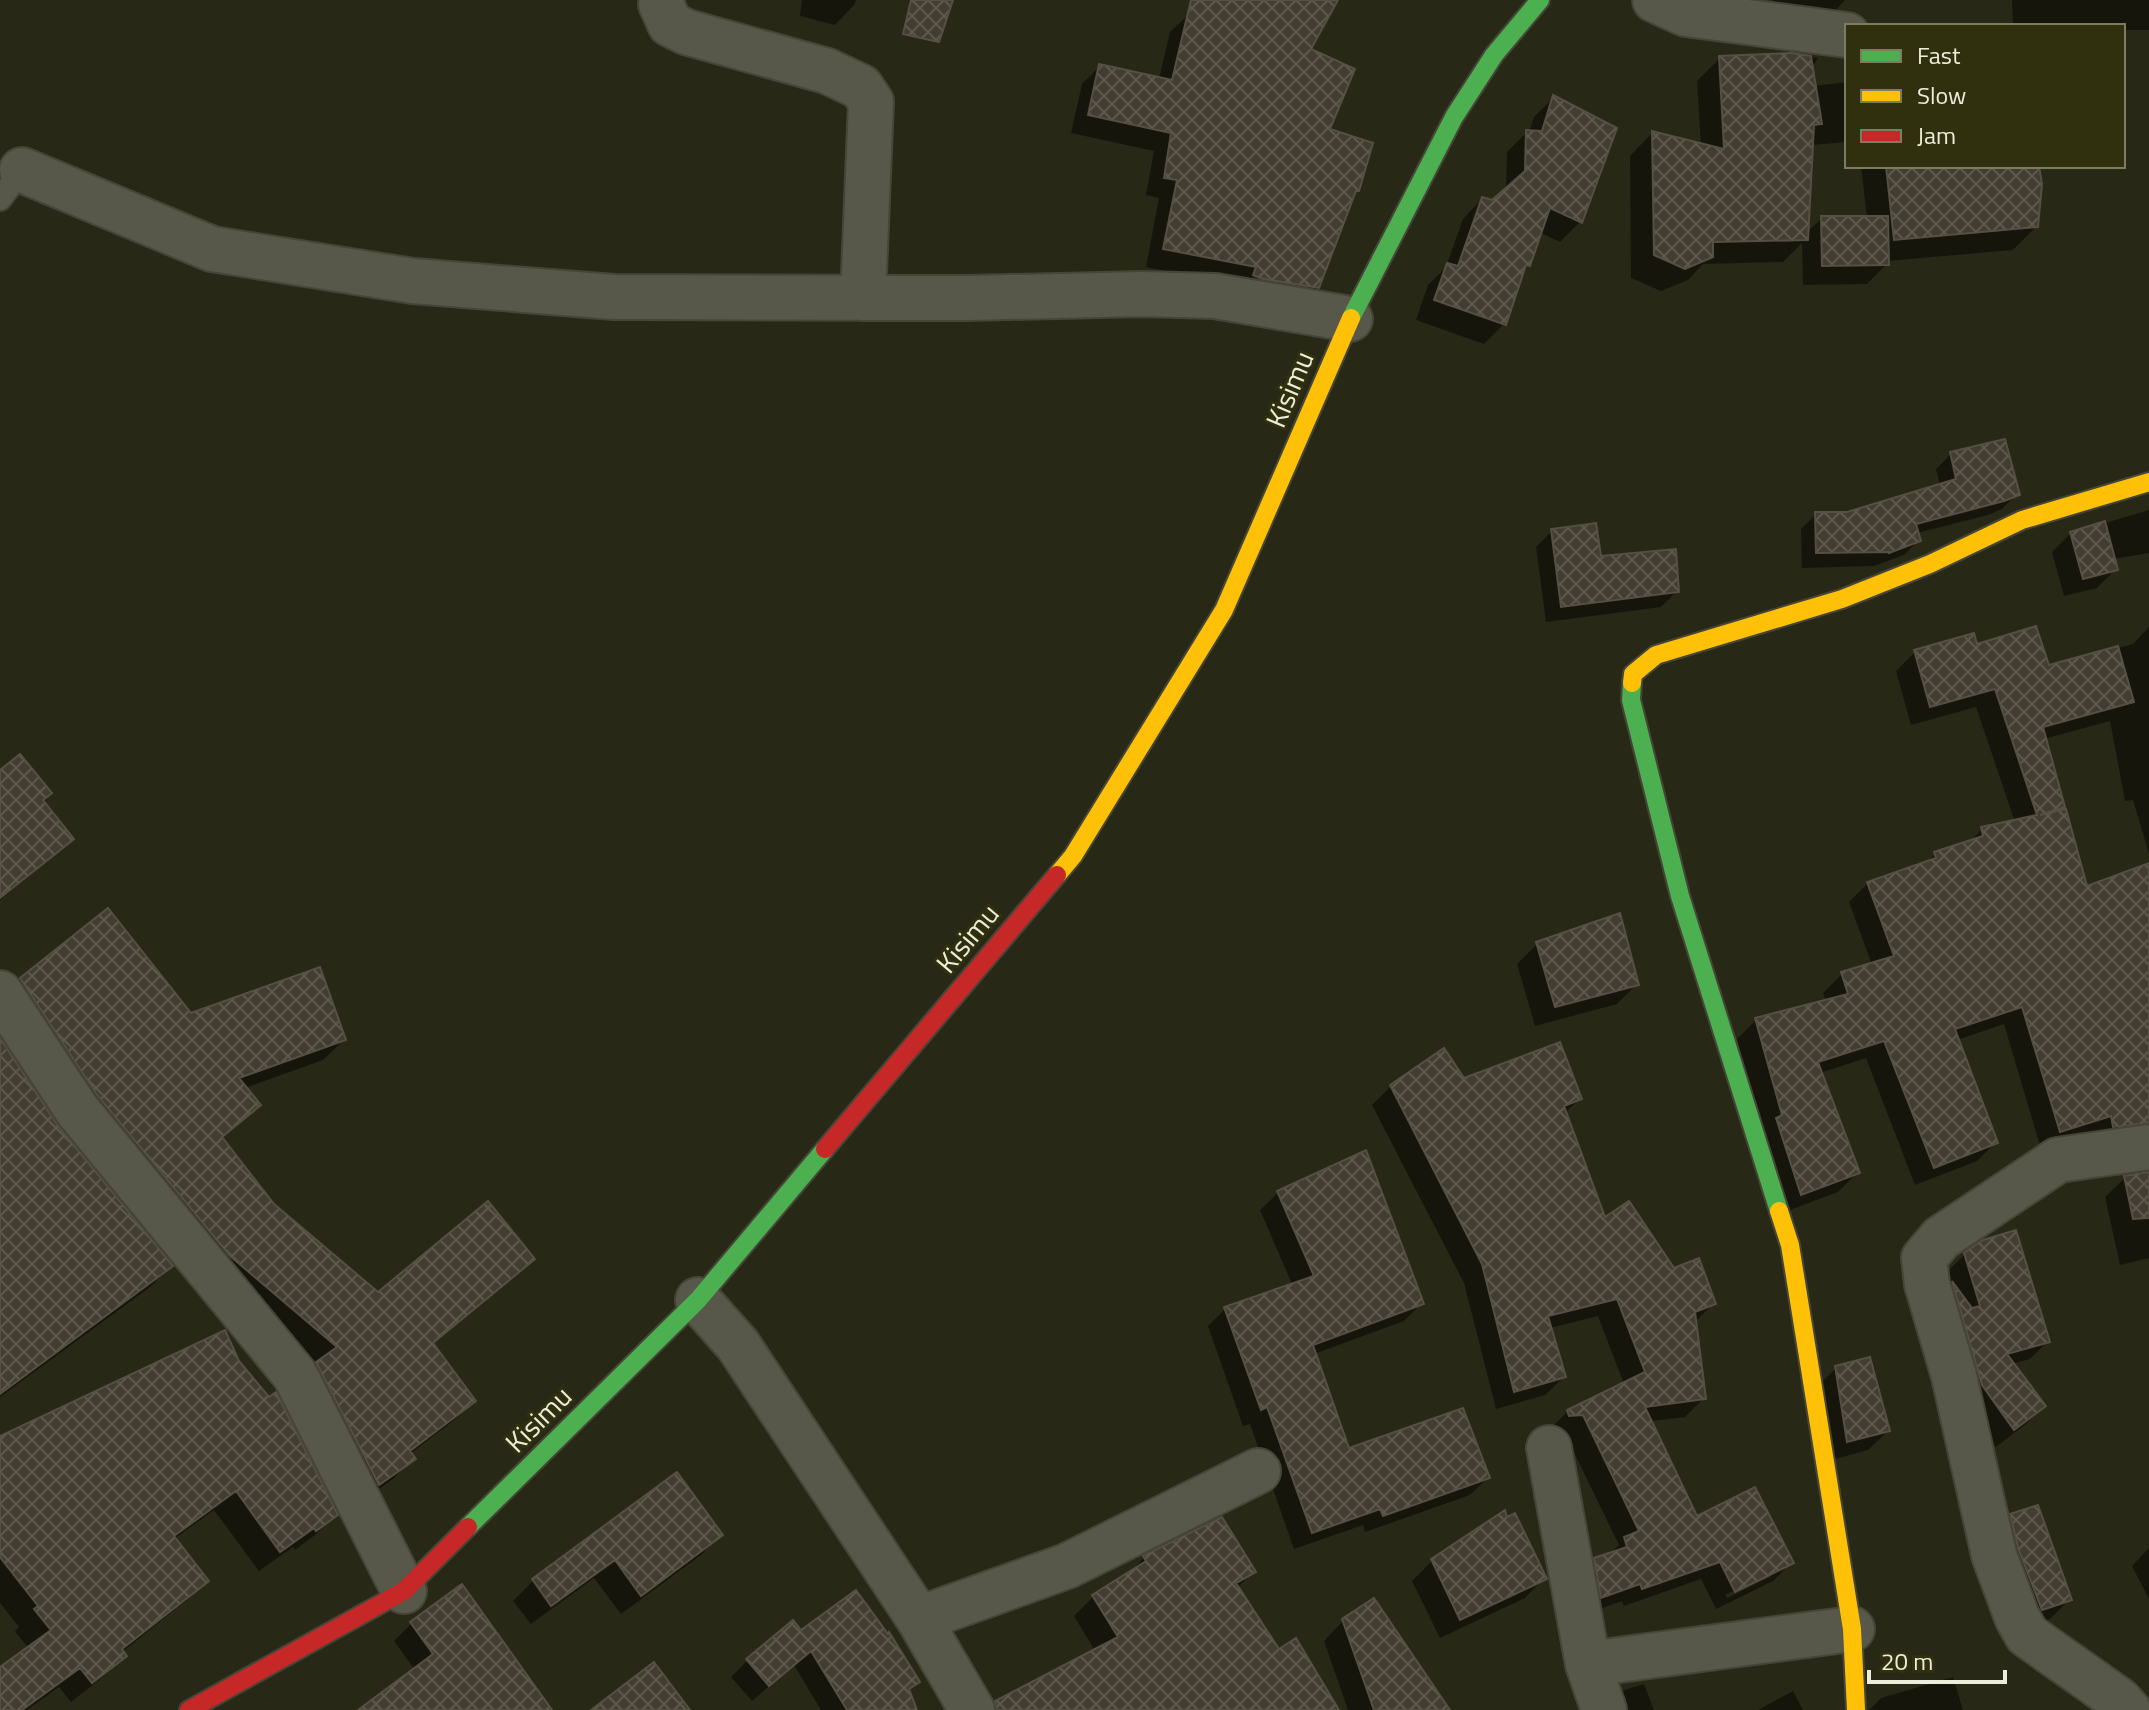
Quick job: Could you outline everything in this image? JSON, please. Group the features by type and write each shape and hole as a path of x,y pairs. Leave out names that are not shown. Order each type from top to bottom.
{"street":[{"path":"662,0 670,24 686,32 827,71 861,87 871,102 863,298"},
{"name":"Kisimu","path":"189,1710 404,1591 698,1300 1073,856 1224,610 1350,319 1454,117 1494,55 1540,0"},
{"path":"1655,0 1686,14 1845,35"},
{"path":"11,185 212,249 413,281 614,297 1215,296 1350,319"},
{"path":"1856,1710 1852,1629 1790,1245 1680,896 1631,700 1633,674 1656,655 1842,599 1930,564 2022,520 2149,482"},
{"path":"0,993 77,1110 295,1375 404,1591"},
{"path":"2128,1710 2119,1700 2027,1635 2017,1617 1994,1555 1954,1376 1927,1284 1924,1258 1941,1238 2058,1160 2149,1147"},
{"path":"698,1300 738,1345 919,1619 972,1710"},
{"path":"1549,1448 1588,1664 1604,1710"},
{"path":"919,1619 1067,1566 1258,1471"},
{"path":"1588,1664 1852,1629"}],"building":[{"path":"911,0 953,0 939,42 903,34"},
{"path":"1191,0 1338,0 1311,49 1355,69 1330,129 1373,143 1359,191 1356,191 1319,288 1263,279 1253,275 1256,267 1163,249 1177,180 1164,178 1171,133 1088,115 1099,64 1172,80"},
{"path":"1792,53 1811,56 1822,124 1814,125 1808,240 1713,242 1713,257 1685,269 1654,255 1652,131 1724,149 1719,56"},
{"path":"1553,95 1617,128 1582,223 1550,208 1506,325 1434,300 1447,263 1458,266 1482,197 1492,200 1525,171 1526,130 1542,131"},
{"path":"1886,168 2039,168 2042,184 2038,227 1894,240"},
{"path":"1821,216 1888,216 1889,265 1822,266"},
{"path":"2005,439 2020,495 1916,524 1921,541 1889,553 1816,553 1815,512 1847,512 1956,479 1950,452"},
{"path":"2105,521 2118,570 2083,579 2070,532"},
{"path":"1596,523 1601,556 1676,549 1679,592 1561,607 1551,529"},
{"path":"2036,626 2049,665 2118,646 2134,702 2043,727 2065,807 2040,815 2066,809 2087,886 2149,863 2149,1123 2113,1127 2111,1116 2060,1132 2022,1007 1955,1029 1998,1143 1934,1168 1884,1041 1818,1062 1860,1173 1801,1195 1776,1118 1782,1115 1755,1018 1848,994 1841,972 1894,956 1867,882 1936,858 1934,852 1983,836 1981,827 2037,815 1995,689 1930,707 1914,650 1974,633 1977,644"},
{"path":"20,754 52,793 43,800 74,839 0,898 0,770"},
{"path":"108,908 191,1013 320,967 346,1040 239,1078 261,1105 222,1137 274,1204 378,1292 488,1201 535,1259 433,1343 476,1401 410,1451 416,1459 379,1485 316,1362 337,1347 230,1256 97,1095 20,978"},
{"path":"1620,913 1639,985 1555,1007 1536,942"},
{"path":"0,1038 58,1126 173,1266 0,1394"},
{"path":"1560,1042 1582,1099 1564,1106 1605,1217 1629,1201 1674,1268 1699,1258 1716,1304 1695,1312 1706,1399 1645,1407 1697,1516 1755,1487 1794,1563 1735,1592 1720,1562 1642,1589 1640,1584 1601,1598 1594,1558 1627,1547 1624,1537 1639,1531 1583,1415 1569,1416 1567,1410 1645,1372 1617,1299 1548,1316 1566,1377 1514,1392 1482,1264 1390,1085 1444,1048 1464,1078"},
{"path":"1366,1150 1424,1304 1313,1345 1349,1448 1463,1408 1490,1478 1383,1516 1380,1509 1312,1533 1267,1407 1261,1410 1224,1307 1314,1276 1277,1191"},
{"path":"2149,1172 2149,1218 2133,1219 2124,1176"},
{"path":"2016,1230 2050,1342 2007,1354 2046,1406 2014,1430 1982,1385 1952,1281 1972,1308 1980,1306 1964,1253 1983,1240"},
{"path":"225,1330 239,1361 269,1397 276,1392 338,1515 280,1552 236,1491 174,1536 209,1581 122,1649 127,1656 92,1683 80,1668 22,1710 0,1710 0,1667 51,1630 34,1609 38,1606 0,1557 0,1436"},
{"path":"1870,1357 1890,1431 1847,1442 1835,1366"},
{"path":"677,1472 723,1535 641,1596 615,1560 551,1606 532,1579"},
{"path":"2038,1505 2072,1600 2042,1610 2018,1548 2010,1514"},
{"path":"1505,1510 1507,1517 1515,1513 1547,1579 1460,1620 1431,1559"},
{"path":"1222,1517 1256,1572 1236,1583 1279,1649 1296,1638 1339,1710 997,1710 995,1701 1118,1637 1092,1595 1146,1561 1143,1556"},
{"path":"462,1584 552,1710 358,1710 433,1654 410,1622"},
{"path":"856,1590 889,1632 920,1682 909,1689 917,1710 847,1710 811,1651 769,1686 746,1659 793,1620 801,1630"},
{"path":"1374,1598 1450,1710 1374,1710 1342,1619"},
{"path":"654,1662 690,1710 591,1710"}],"traffic: fast":[{"path":"1351,318 1454,117 1494,55 1540,0"},
{"path":"1632,683 1631,700 1680,896 1779,1211"},
{"path":"468,1527 698,1300 825,1149"}],"traffic: slow":[{"path":"1057,875 1073,856 1224,610 1351,318"},
{"path":"1632,683 1633,674 1656,655 1842,599 1930,564 2022,520 2149,482"},
{"path":"1779,1211 1790,1245 1852,1629 1856,1710"}],"traffic: jam":[{"path":"825,1149 1057,875"},
{"path":"189,1710 404,1591 468,1527"}]}
